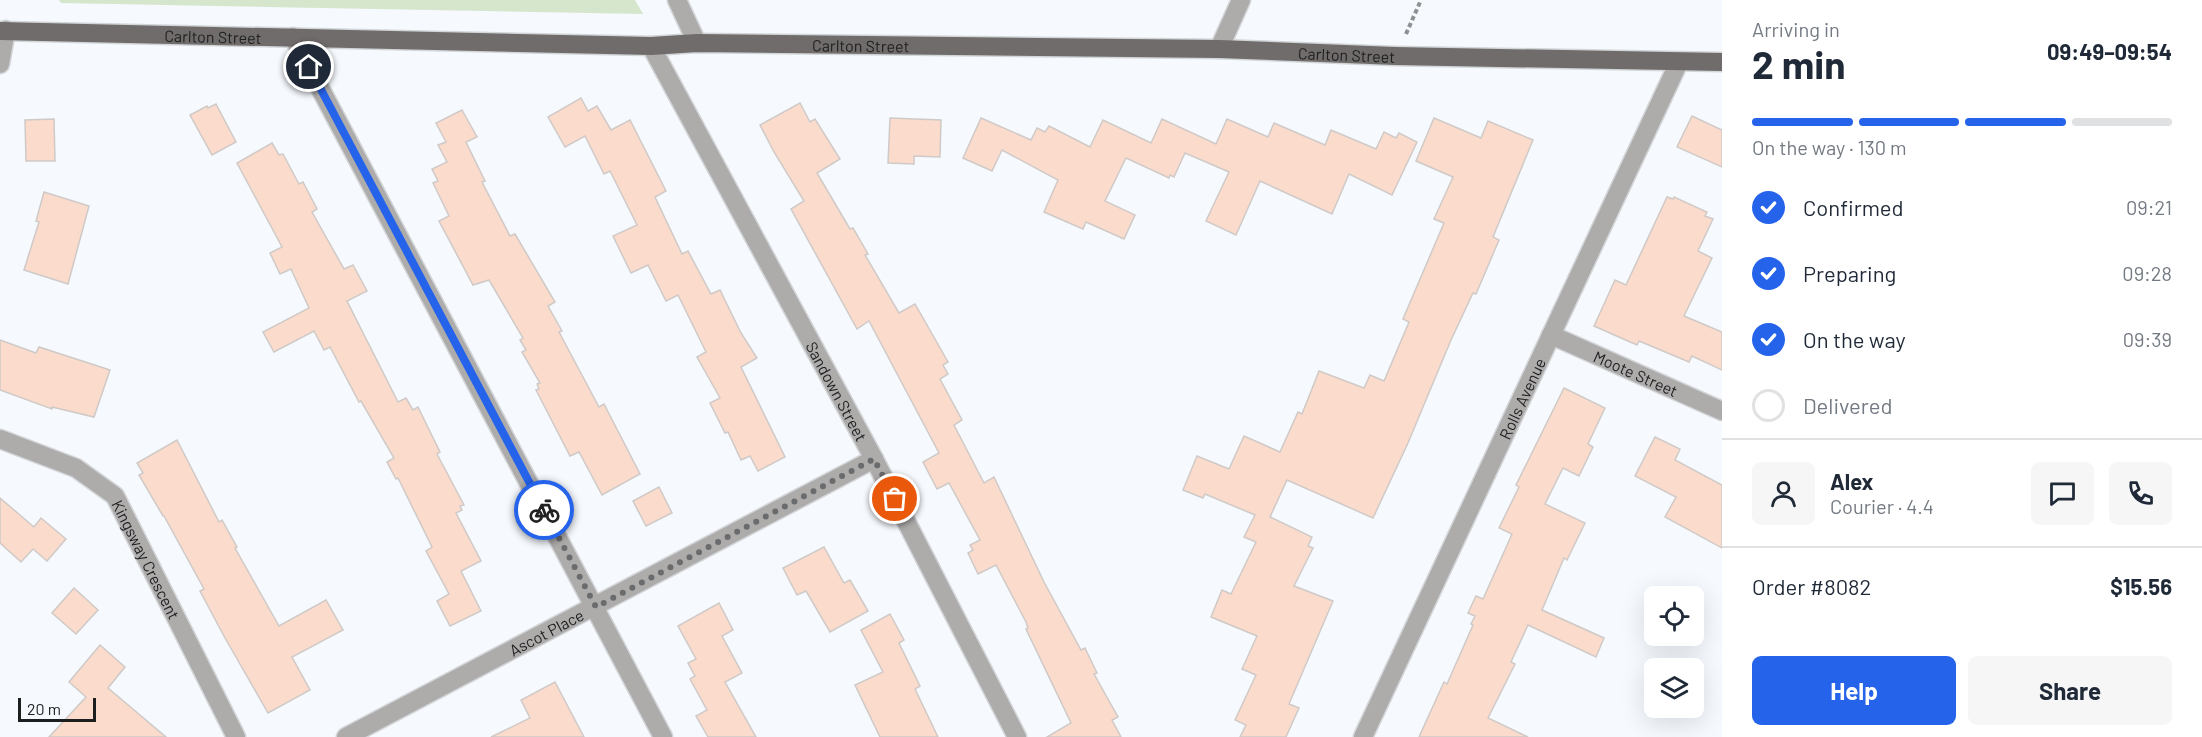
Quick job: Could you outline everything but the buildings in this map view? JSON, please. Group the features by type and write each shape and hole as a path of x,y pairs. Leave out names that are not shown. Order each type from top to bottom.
{"main road":[{"name":"Carlton Street","path":"3,30 651,46 697,43 1220,50 1395,56 1722,62"}],"street":[{"path":"677,0 697,43"},
{"path":"1220,50 1241,0"},
{"path":"0,64 3,30"},
{"path":"293,37 663,737"},
{"name":"Sandown Street","path":"651,46 874,459 1017,737"},
{"name":"Rolls Avenue","path":"1364,737 1679,62"},
{"name":"Moote Street","path":"1551,335 1722,411"},
{"name":"Kingsway Crescent","path":"0,439 76,468 115,496 236,737"},
{"name":"Ascot Place","path":"346,737 874,459"}],"path":[{"path":"1395,56 1421,0"}],"green space":[{"path":"59,0 635,0 643,14 61,3"}],"way so far":[{"path":"544,510 596,607 874,459 895,499"}],"route":[{"path":"309,67 544,510"}]}
